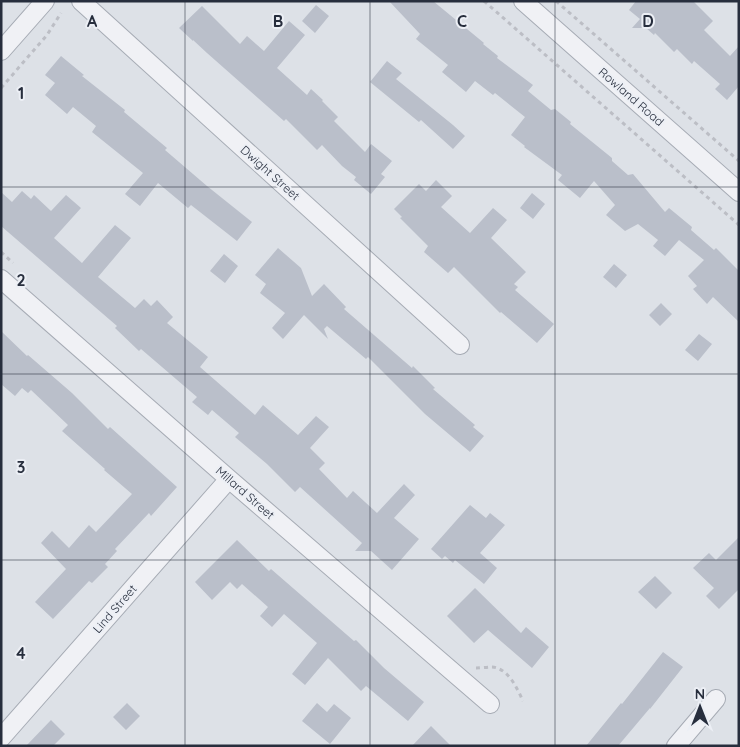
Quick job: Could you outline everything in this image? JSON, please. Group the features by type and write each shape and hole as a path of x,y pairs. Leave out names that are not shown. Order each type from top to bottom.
{"street":[{"path":"1,51 45,1"},
{"name":"Dwight Street","path":"81,1 460,345"},
{"name":"Rowland Road","path":"523,1 739,192"},
{"name":"Millard Street","path":"1,279 490,704"},
{"name":"Lind Street","path":"1,738 229,479"},
{"path":"676,746 716,698"}],"path":[{"path":"484,1 739,225"},
{"path":"556,1 739,161"},
{"path":"1,88 47,35 61,13"},
{"path":"459,678 467,671 476,668 494,667 511,679 523,701"}],"building":[{"path":"389,1 433,1 484,43 498,56 497,58 533,85 528,91 551,110 555,109 571,122 570,124 612,158 612,161 628,175 633,174 665,212 669,208 692,227 691,230 714,250 716,248 739,271 739,322 713,297 707,304 693,289 697,286 688,276 704,260 679,240 665,256 653,246 658,240 638,224 625,231 606,215 615,205 594,181 580,198 558,180 562,175 511,135 525,117 495,93 493,95 475,81 466,92 442,72 448,65 416,39 420,34"},
{"path":"636,1 693,1 713,21 704,30 730,56 739,46 739,86 727,100 715,89 720,84 694,61 692,64 677,49 674,52 655,33 654,35 646,28 632,28 640,19 629,10"},
{"path":"316,5 329,16 315,33 302,21"},
{"path":"202,6 240,44 247,36 264,51 289,21 305,35 277,68 307,95 311,89 323,100 338,117 334,121 365,152 371,144 392,161 381,174 385,177 371,194 354,180 356,177 342,166 322,145 317,150 286,119 284,121 179,28"},
{"path":"61,56 84,75 82,76 125,110 124,112 167,148 165,150 252,222 237,241 191,205 188,208 158,183 140,206 125,194 143,173 92,132 96,126 73,107 67,114 45,95 55,83 45,75"},
{"path":"387,61 402,73 396,79 465,136 453,149 421,120 419,122 370,82"},
{"path":"436,180 452,196 441,207 470,233 493,208 507,220 491,238 526,272 514,284 518,287 515,290 554,324 537,343 500,313 454,267 448,273 424,252 428,246 400,218 402,217 394,209 419,184 426,191"},
{"path":"22,191 31,199 34,195 51,211 66,195 81,208 54,238 82,263 115,225 131,238 98,277 135,308 144,299 151,306 157,300 173,317 167,323 208,357 200,367 255,415 263,405 298,435 316,416 329,427 310,448 325,463 319,469 347,498 353,491 377,513 404,484 415,495 394,518 419,539 392,570 371,551 355,551 362,543 300,487 295,492 267,464 235,437 239,433 212,410 208,415 192,402 197,397 141,349 139,351 115,328 117,326 1,226 1,192 12,202"},
{"path":"532,193 545,204 533,219 520,208"},
{"path":"278,248 301,268 312,296 324,284 346,307 344,309 412,368 413,366 435,388 433,389 475,425 473,427 484,436 470,452 425,414 368,357 366,359 327,326 324,329 328,339 304,315 283,339 272,328 285,313 260,293 266,284 255,275"},
{"path":"224,254 238,266 225,283 210,271"},
{"path":"614,264 627,275 616,288 603,277"},
{"path":"661,303 672,314 660,326 649,315"},
{"path":"1,331 27,356 72,393 108,429 110,427 177,487 151,516 149,513 115,549 117,551 105,564 108,567 92,583 89,581 53,619 35,602 66,569 41,543 52,531 69,548 89,525 96,532 132,494 62,431 68,425 31,390 28,393 22,388 15,396 1,384"},
{"path":"699,334 712,344 698,361 685,350"},
{"path":"470,505 486,518 490,513 505,525 480,553 497,568 484,584 455,560 453,563 445,556 442,559 431,549"},
{"path":"739,537 739,589 719,609 706,596 714,588 693,568 709,553 716,560"},
{"path":"237,540 269,571 271,569 354,641 356,640 384,668 424,702 408,721 366,686 361,691 328,658 305,685 292,674 317,643 284,614 272,627 260,616 268,607 242,584 237,589 230,582 212,600 195,582"},
{"path":"655,576 672,593 656,609 638,592"},
{"path":"475,588 521,633 526,627 549,647 532,668 488,630 474,643 447,616"},
{"path":"663,652 683,667 650,709 618,746 586,746 622,704"},
{"path":"127,703 140,716 126,730 113,717"},
{"path":"317,703 327,712 334,704 351,718 330,744 302,721"},
{"path":"51,720 65,734 53,746 26,746"},
{"path":"431,726 451,746 412,746"}]}
